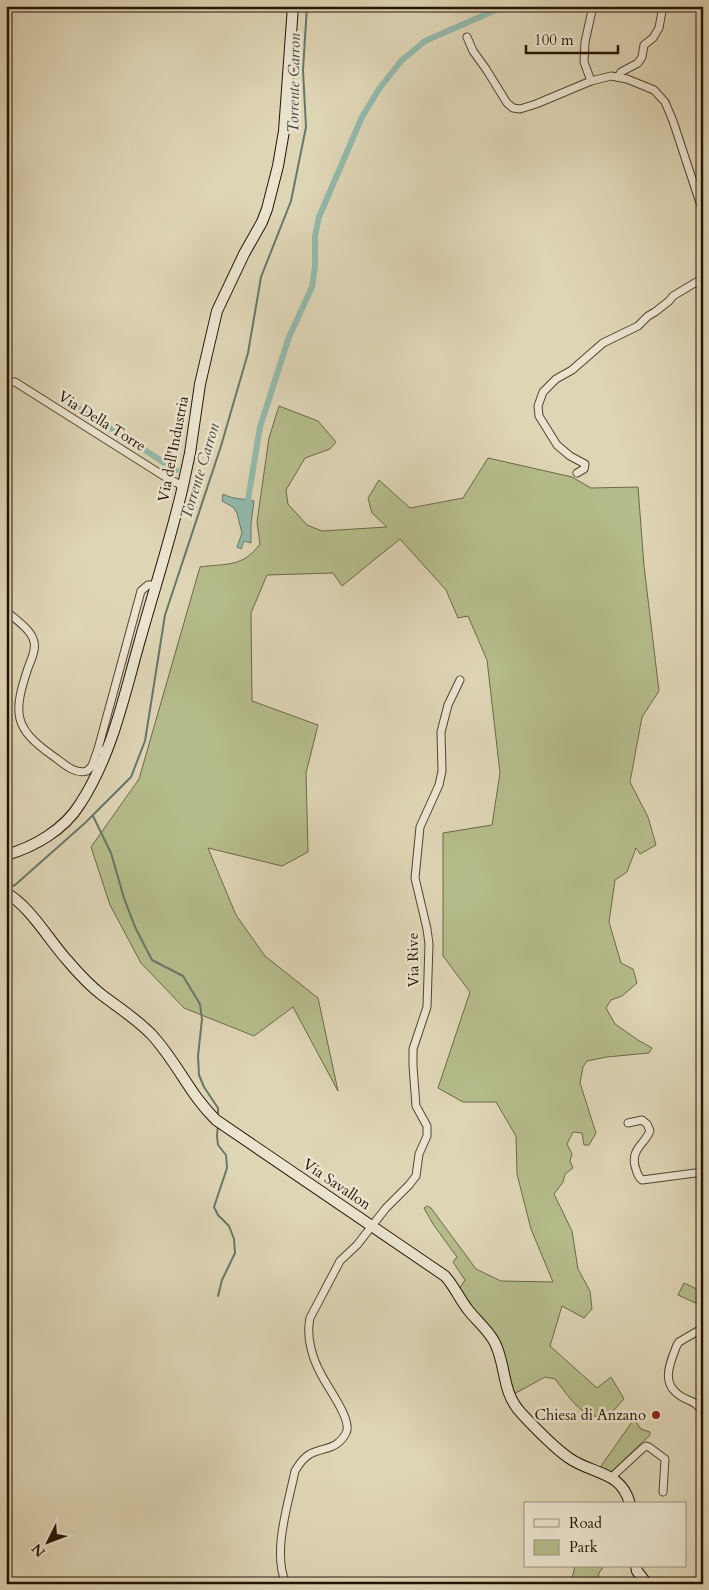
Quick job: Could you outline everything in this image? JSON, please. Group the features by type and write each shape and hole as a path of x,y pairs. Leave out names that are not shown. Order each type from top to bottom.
{"street":[{"name":"Via dell'Industria","path":"6,855 34,845 55,831 80,805 102,751 121,712 183,486 200,384 217,311 244,254 262,222 278,166 284,131 293,6"},
{"path":"591,81 584,62 585,42 593,6"},
{"path":"618,77 621,72 638,64 642,57 644,46 653,38 659,28 662,6"},
{"path":"466,37 473,52 512,108 520,109 536,104 591,81 611,76 654,90 665,102 673,121 703,212"},
{"path":"577,473 584,469 585,464 570,456 557,445 538,416 538,406 544,392 556,379 572,370 603,342 638,326 673,296 703,278"},
{"name":"Via Della Torre","path":"6,382 15,382 166,478 183,486"},
{"path":"6,611 31,634 35,644 19,693 19,713 24,729 39,747 67,766 80,772 87,771 102,751"},
{"name":"Via Rive","path":"286,1584 282,1574 280,1552 295,1471 300,1462 309,1455 331,1448 346,1433 348,1425 320,1373 311,1349 308,1328 310,1318 334,1269 416,1176 419,1154 427,1136 426,1126 416,1106 413,1066 415,1043 427,1007 428,944 427,929 415,878 420,827 439,785 442,771 441,732 448,706 460,680"},
{"name":"Via Savallon","path":"10,895 25,908 86,981 144,1026 159,1043 205,1109 219,1122 445,1276 469,1311 495,1342 510,1398 521,1413 568,1457 582,1466 620,1483 626,1490 629,1502"},
{"path":"703,1098 703,1113"},
{"path":"628,1122 642,1120 647,1124 650,1131 633,1159 638,1177 642,1180 703,1172"},
{"path":"703,1328 677,1345 668,1375 668,1381 672,1390 698,1405 703,1414"},
{"path":"612,1478 646,1446 665,1459 662,1492"},
{"path":"637,1568 647,1584"}],"green space":[{"path":"279,406 318,421 336,442 330,449 305,458 286,490 288,504 307,525 322,531 387,527 372,513 368,498 379,480 410,508 463,498 488,458 572,477 591,488 638,487 644,566 659,691 642,717 630,782 648,817 656,845 640,854 636,848 627,872 615,880 609,922 621,963 633,969 637,983 622,996 611,1000 606,1008 615,1024 652,1048 649,1053 587,1061 583,1067 580,1083 596,1133 589,1145 584,1145 582,1133 573,1132 567,1144 572,1154 570,1161 573,1168 565,1174 563,1182 554,1194 572,1231 578,1269 590,1291 592,1309 584,1318 562,1306 550,1346 597,1388 611,1377 624,1399 612,1412 601,1416 585,1413 555,1379 545,1377 514,1394 500,1341 475,1311 460,1288 465,1280 453,1262 457,1257 424,1208 427,1206 431,1208 476,1269 501,1281 553,1282 531,1229 517,1174 516,1136 496,1102 463,1102 438,1088 470,992 443,956 443,833 492,825 500,773 487,660 468,616 458,618 446,590 400,539 342,586 333,573 267,575 251,613 252,701 318,725 306,773 308,852 282,866 208,848 236,915 265,956 318,998 338,1091 293,1007 254,1036 184,1008 141,963 110,905 91,847 139,779 200,567 240,561 253,552 260,544 257,522 269,438"},
{"path":"684,1283 703,1292 703,1299 700,1305 678,1295"},
{"path":"634,1419 641,1429 650,1432 650,1435 611,1472 599,1469"},
{"path":"575,1568 603,1568 599,1573 597,1584 567,1584 573,1575"}],"shaded area":[{"path":"223,494 254,501 251,543 244,541 241,549 237,547 242,533 237,513 233,507 222,501"}],"waterway":[{"name":"Torrente Carron","path":"6,889 15,885 85,823 131,777 145,741 165,615 221,446 248,353 261,277 291,201 306,127 303,70 307,6"},
{"path":"247,506 260,427 289,337 312,287 315,266 315,236 319,217 362,117 379,89 401,61 425,41 505,6"},
{"path":"64,399 176,470"},
{"path":"93,816 111,853 124,898 135,927 152,960 183,976 200,1004 202,1019 198,1056 199,1075 204,1087 218,1108 218,1118"},
{"path":"218,1125 218,1145 226,1155 227,1168 214,1207 218,1215 229,1226 234,1239 235,1253 222,1280 218,1296"}],"place":[{"name":"Chiesa di Anzano","path":"656,1415"}]}
